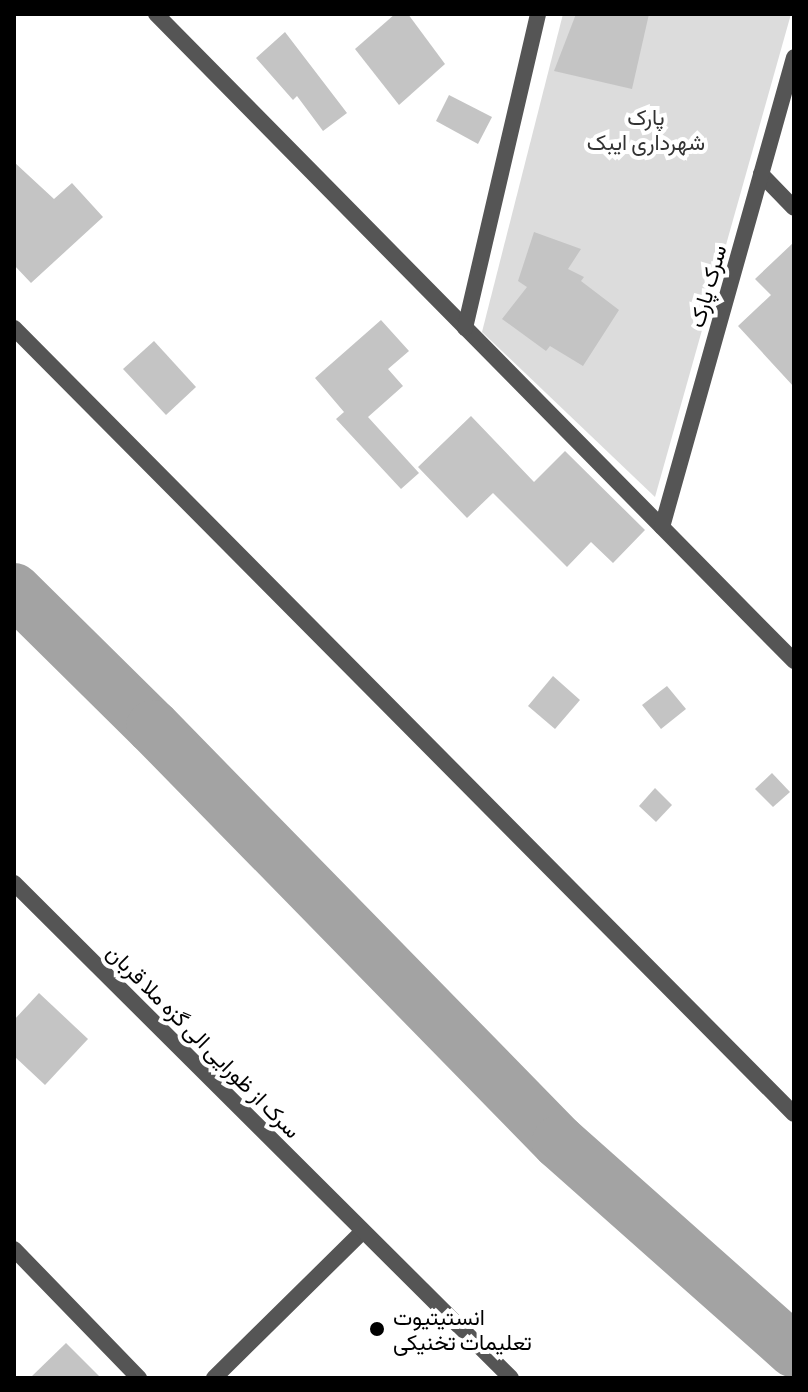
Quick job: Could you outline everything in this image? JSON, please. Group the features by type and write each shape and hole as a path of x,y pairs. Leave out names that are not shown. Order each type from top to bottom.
{"street":[{"path":"156,14 794,661"},
{"path":"465,328 538,14"},
{"name":"سرک پارک","path":"662,527 794,57"},
{"path":"761,174 794,208"},
{"path":"14,328 794,1114"},
{"name":"سرک از ظورایی الی گزه ملا قربان","path":"14,883 511,1378"},
{"path":"214,1378 363,1231"},
{"path":"14,1249 139,1378"}],"green space":[{"name":"پارک شهرداری ایبک","path":"563,14 791,14 655,497 482,332"}],"building":[{"path":"395,14 408,14 445,64 399,105 355,49"},
{"path":"576,14 649,14 632,89 554,71"},
{"path":"285,32 347,113 323,131 297,96 293,100 256,58"},
{"path":"449,95 492,117 478,144 436,121"},
{"path":"14,162 54,199 72,183 103,217 31,283 14,265"},
{"path":"534,232 581,249 568,269 584,277 581,281 619,310 583,366 550,346 546,351 502,319 527,287 518,281"},
{"path":"794,242 794,387 738,326 771,295 755,279"},
{"path":"381,320 409,351 388,369 403,386 368,417 419,473 401,489 336,419 344,412 315,378"},
{"path":"154,341 196,387 166,415 123,369"},
{"path":"471,416 534,482 565,451 645,530 613,563 591,542 567,567 493,493 467,518 418,467"},
{"path":"553,676 580,700 555,729 528,706"},
{"path":"667,686 686,709 661,729 642,705"},
{"path":"772,773 790,792 773,807 755,789"},
{"path":"655,788 672,805 656,822 639,806"},
{"path":"39,993 88,1039 45,1085 14,1056 14,1020"},
{"path":"66,1343 101,1378 30,1378"}],"waterway":[{"path":"14,590 153,727 559,1142 794,1351"}],"place":[{"name":"انستیتیوت تعلیمات تخنیکی","path":"377,1329"}]}
